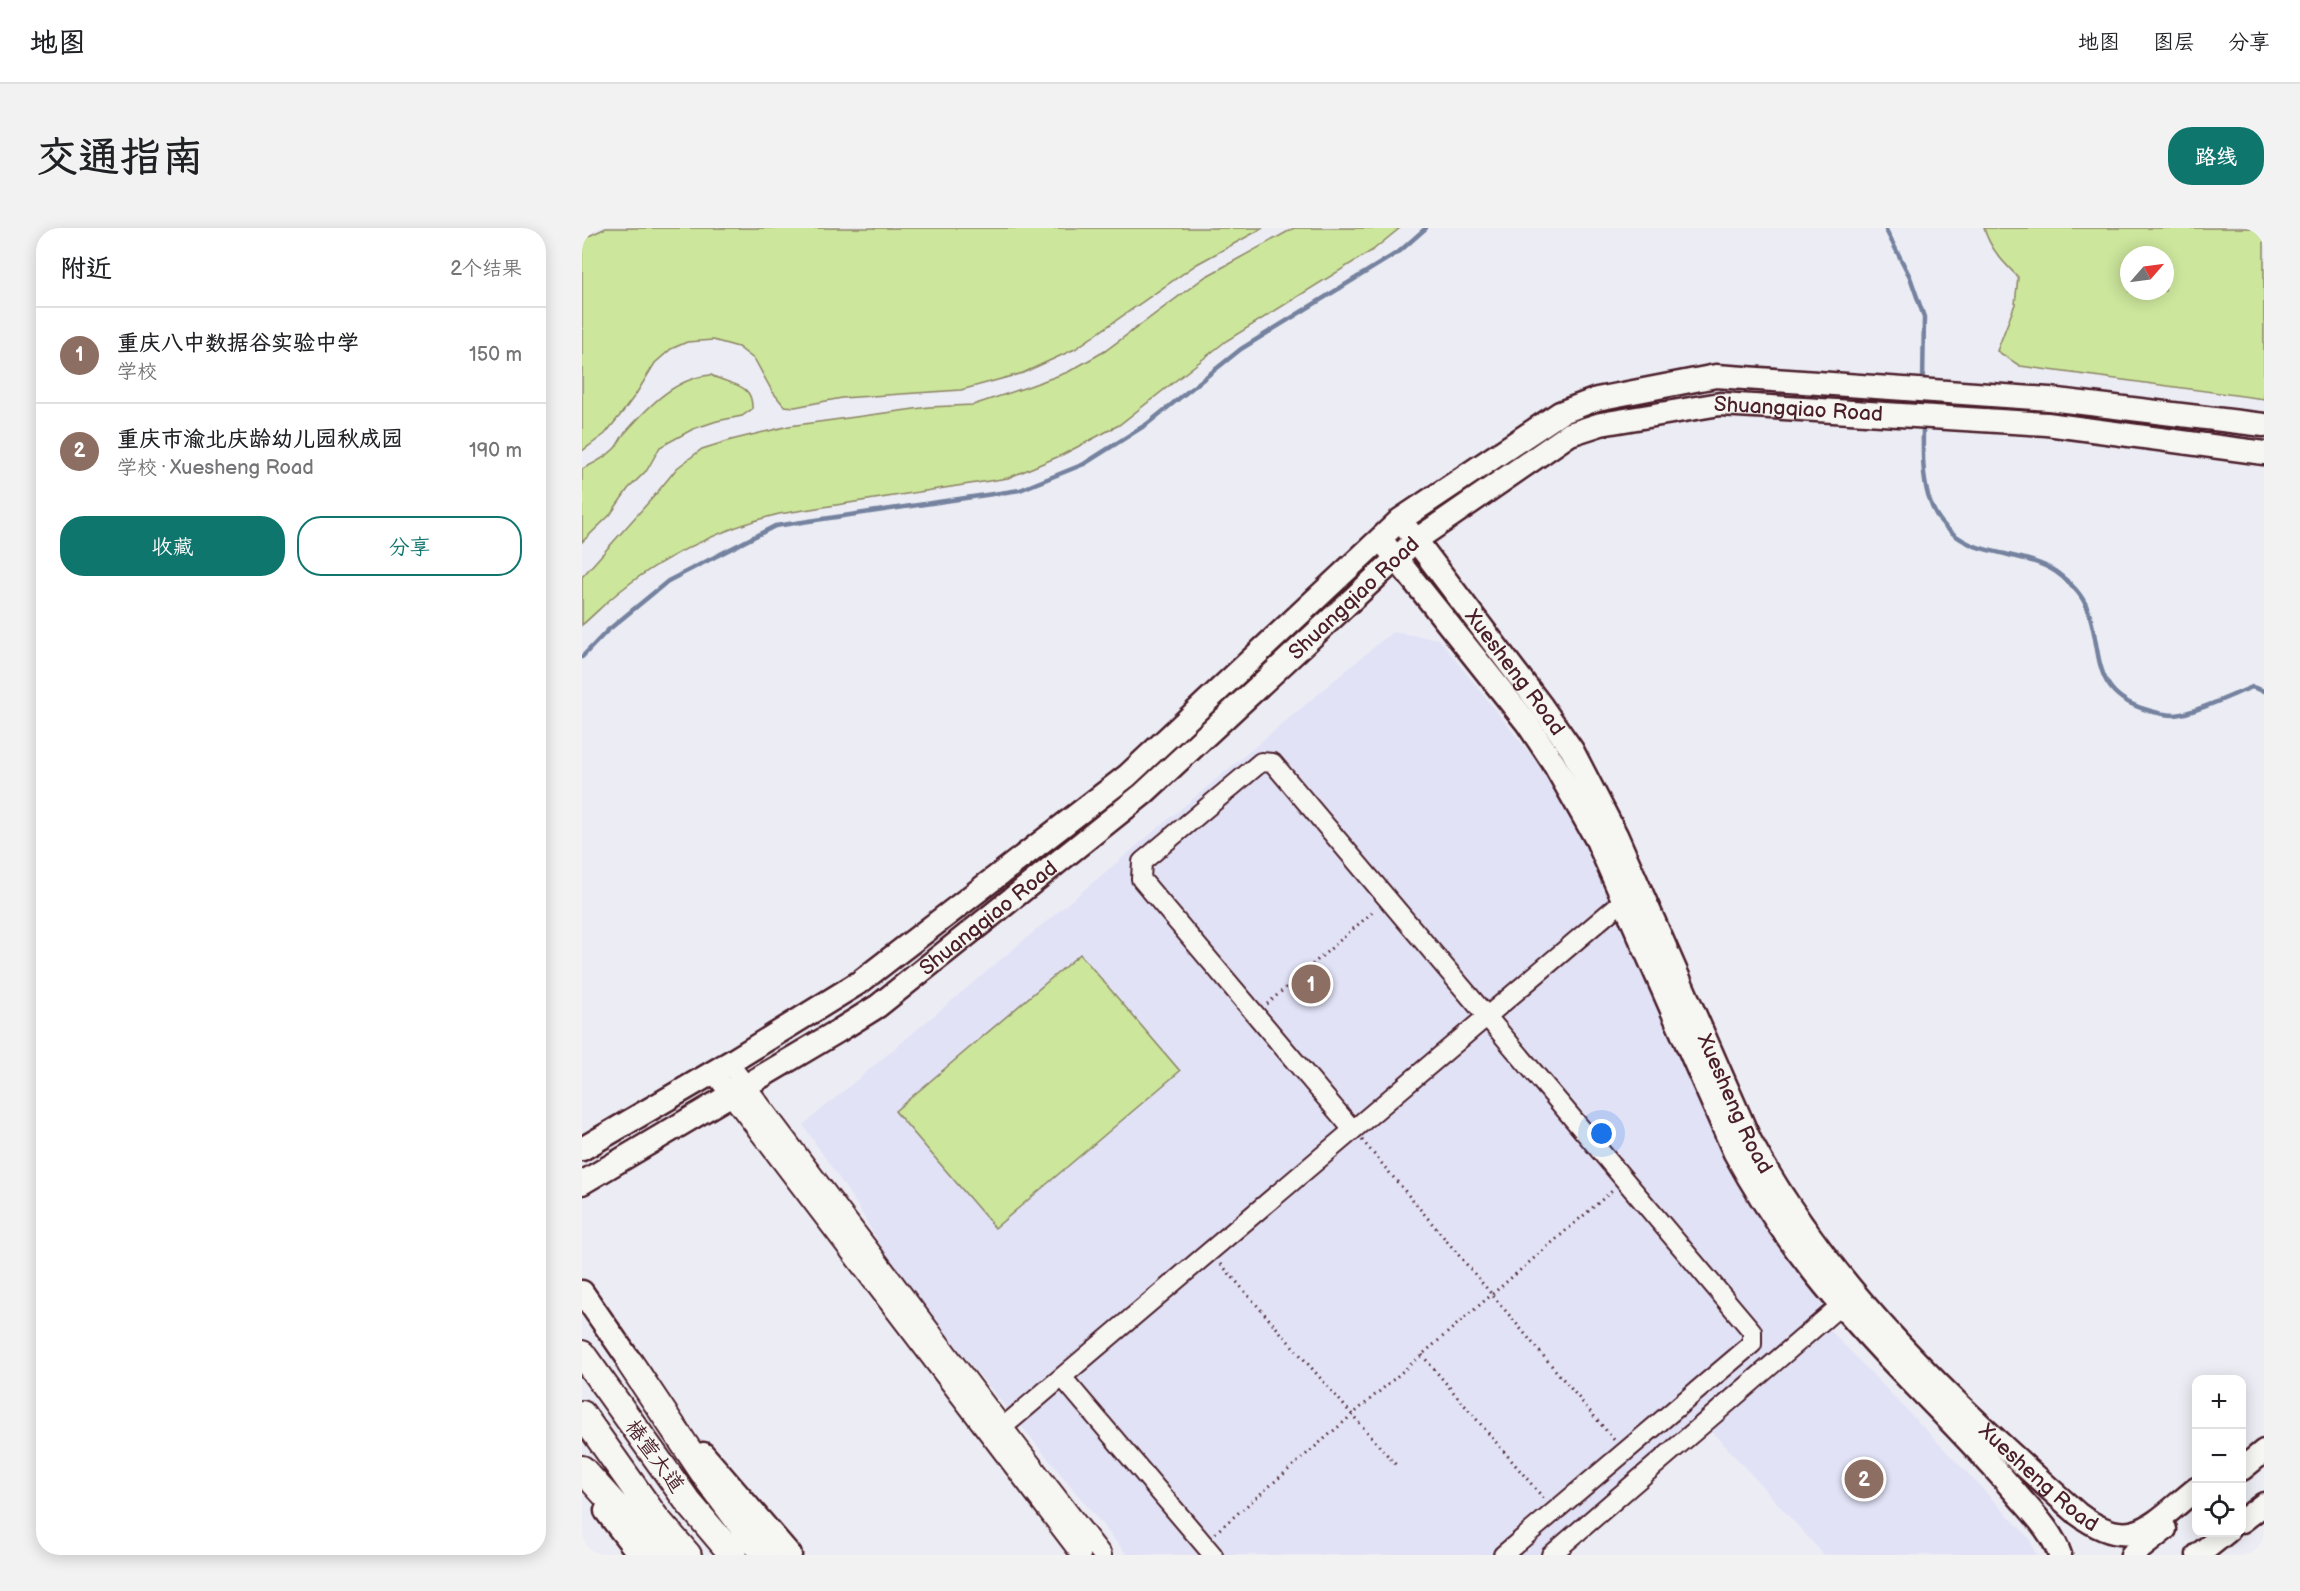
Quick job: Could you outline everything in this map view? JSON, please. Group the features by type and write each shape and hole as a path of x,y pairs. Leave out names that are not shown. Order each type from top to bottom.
{"highway":[{"name":"椿萱大道","path":"582,1354 688,1502 734,1555"},
{"path":"630,1363 709,1481 764,1555"},
{"name":"椿萱大道","path":"582,1414 655,1517 688,1555"},
{"path":"582,1469 660,1555"}],"main road":[{"name":"Shuangqiao Road","path":"582,1149 721,1068 860,982 1127,776 1400,520 1560,413 1597,399 1716,376 2049,399 2264,425"},
{"name":"Shuangqiao Road","path":"582,1182 878,1006 1143,794 1416,540 1570,434 1601,424 1720,404 2047,424 2264,453"},
{"name":"Xuesheng Road","path":"1400,520 1542,706 1572,750 1616,835 1750,1141 1771,1180 1799,1223 1876,1321 1964,1411 2078,1514 2097,1526 2116,1534 2136,1533 2147,1528 2192,1492"},
{"name":"Xuesheng Road","path":"1380,538 1527,723 1553,762 1598,840 1735,1153 1783,1234 1841,1305 1996,1469 2044,1527 2060,1555"},
{"path":"582,1292 630,1363 725,1480 790,1555"},
{"path":"2246,1451 2263,1442"},
{"path":"2246,1463 2263,1442"},
{"path":"582,1478 640,1555"},
{"path":"2246,1517 2264,1504"},
{"path":"2132,1555 2192,1507"},
{"path":"2198,1555 2218,1542"}],"street":[{"path":"1353,1130 1141,879 1142,862 1262,762 1273,763 1752,1331 1752,1344 1503,1555"},
{"path":"1003,1427 1624,900"},
{"path":"721,1068 1081,1555"},
{"path":"738,1091 1102,1555"},
{"path":"1551,1555 1841,1305"},
{"path":"1062,1377 1208,1549"}],"path":[{"path":"1255,1014 1388,899"},
{"path":"1353,1130 1624,1452"},
{"path":"1208,1549 1352,1415 1625,1180"},
{"path":"1210,1251 1396,1465"},
{"path":"1422,1355 1554,1511"}],"shaded area":[{"path":"1392,632 1439,639 1559,790 1589,843 1728,1161 1782,1251 1825,1307 1537,1555 1127,1555 896,1273 857,1205 803,1125"},
{"path":"1828,1328 2021,1529 2030,1540 2036,1555 1824,1555 1710,1429"}],"green space":[{"path":"606,228 1263,228 1197,264 1075,349 1023,373 961,390 842,398 795,407 784,406 772,391 755,360 738,347 713,340 687,342 671,349 655,363 636,394 605,434 582,451 582,239"},
{"path":"1294,228 1400,228 1373,250 1226,341 1119,425 1062,455 1008,478 779,514 739,526 698,543 658,564 618,592 582,625 582,577 677,468 702,449 789,426 929,407 973,405 1068,372 1105,351 1205,277"},
{"path":"1984,228 2264,228 2264,399 2020,366 1997,351 2015,304 2018,277 1998,255"},
{"path":"711,375 745,389 749,394 752,409 742,416 693,429 660,447 647,470 628,489 610,515 582,542 582,469 610,452 633,424 662,396 685,382"},
{"path":"1080,954 1180,1071 995,1228 895,1111"}],"waterway":[{"path":"582,657 607,631 668,581 775,526 1020,490 1084,464 1147,424 1241,349 1400,251 1426,228"},
{"path":"1885,228 1910,277 1924,317 1923,383"},
{"path":"1923,421 1924,475 1927,492 1932,507 1941,521 1953,534 1970,544 2040,564 2068,582 2080,595 2088,610 2101,669 2115,692 2127,702 2144,709 2175,715 2203,707 2252,687 2264,691"}],"place":[{"name":"重庆八中数据谷实验中学","path":"1311,984"},
{"name":"重庆市渝北庆龄幼儿园秋成园","path":"1864,1479"}]}
